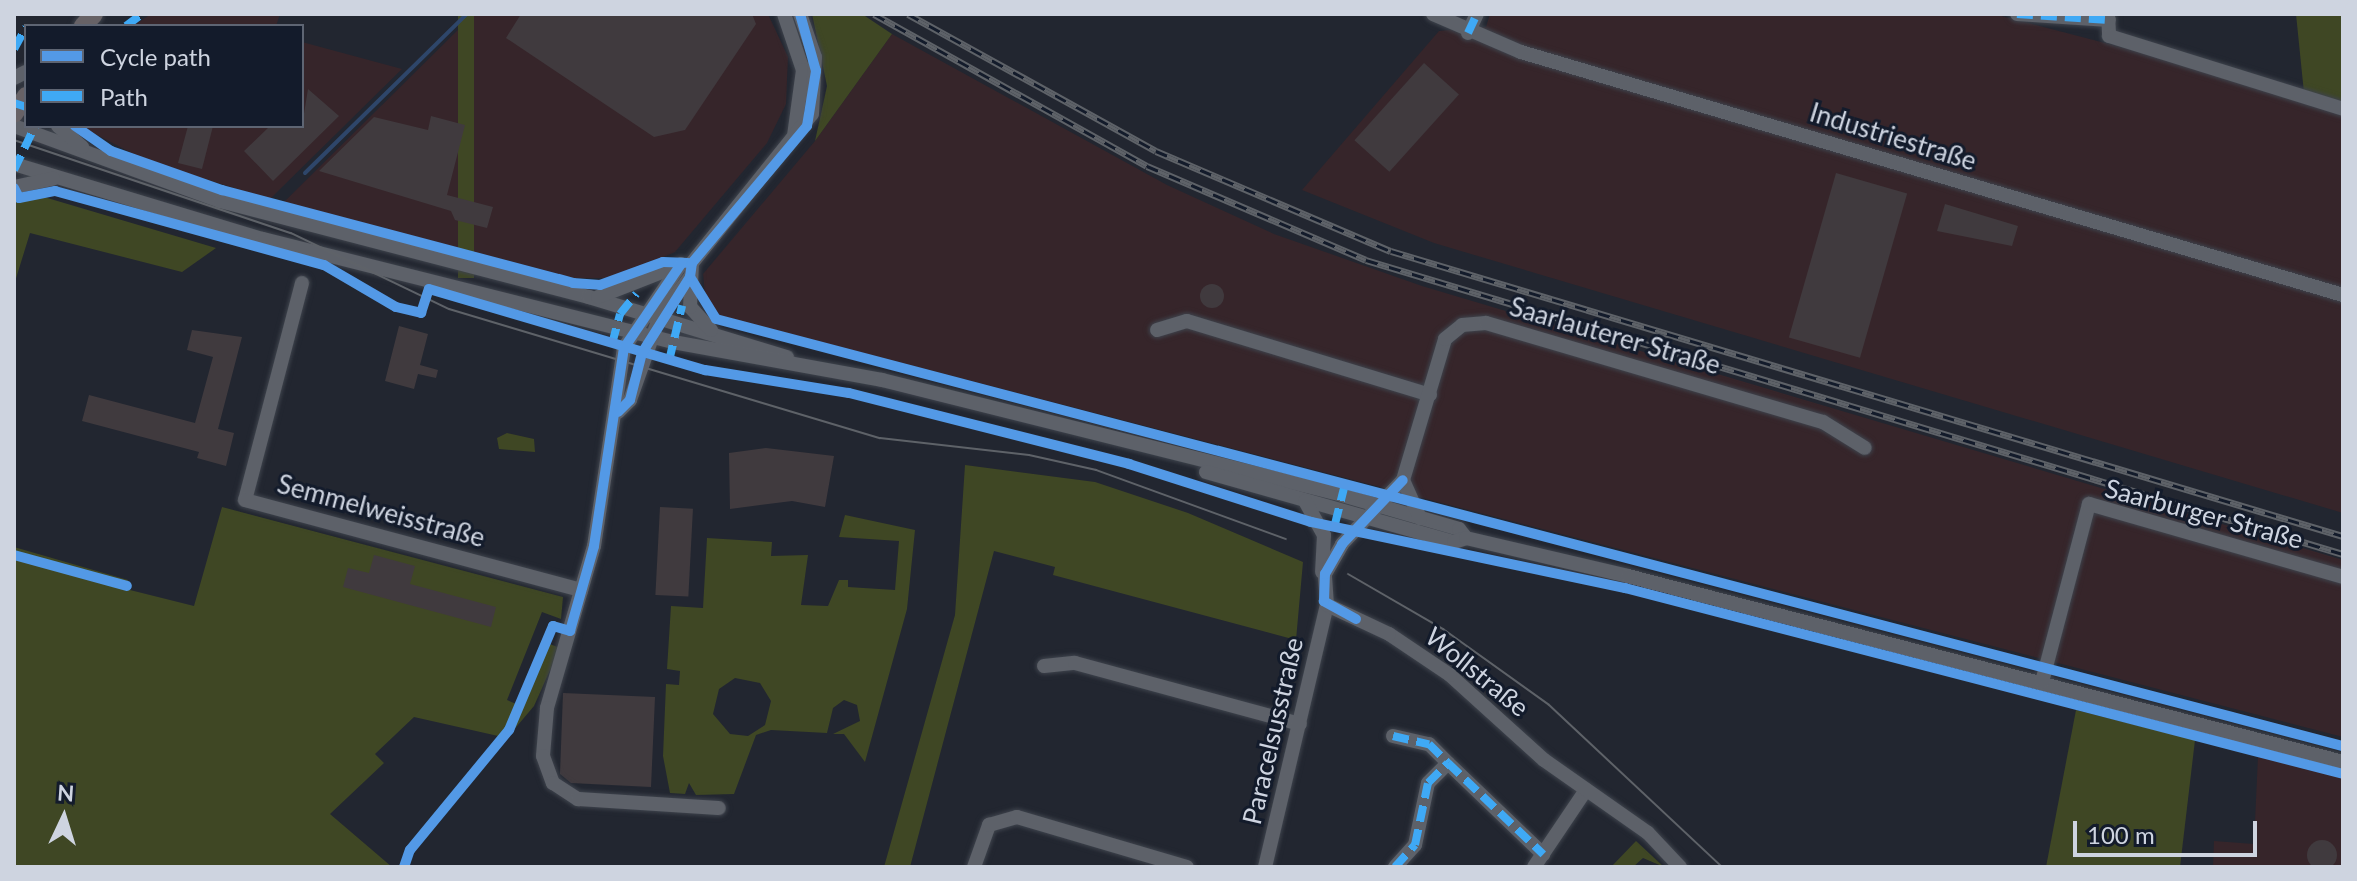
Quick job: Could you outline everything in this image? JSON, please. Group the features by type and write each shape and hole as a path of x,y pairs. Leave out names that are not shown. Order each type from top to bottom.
{"street":[{"path":"784,14 803,70 794,136"},
{"path":"719,808 578,799 553,783 543,756 547,708 581,590 618,412 613,394 632,333 642,313 688,268 794,136 807,126 816,86 815,57 800,14"},
{"name":"Industriestraße","path":"1433,14 1468,33 2343,295"},
{"path":"1468,33 1477,14"},
{"path":"2017,14 2108,17 2109,36 2343,109"},
{"path":"14,126 110,164 220,201 589,297 714,333 750,350"},
{"path":"61,128 110,164"},
{"path":"14,164 53,178 632,333 750,350 1380,507 1459,529 1466,538"},
{"path":"14,187 53,178"},
{"path":"589,297 627,289 688,268"},
{"path":"618,412 630,400 650,337 688,268"},
{"path":"688,268 690,307 714,333"},
{"name":"Semmelweisstraße","path":"302,283 245,500 581,590"},
{"path":"1157,330 1187,321 1430,395"},
{"name":"Saarlauterer Straße","path":"1380,507 1403,480 1445,339 1462,325 1486,323 1823,422 1865,448"},
{"path":"1143,448 1305,501 1454,542 1466,538 2042,682 2343,762"},
{"path":"1403,480 1420,518"},
{"path":"1305,501 1324,535 1324,598"},
{"name":"Saarburger Straße","path":"2042,682 2089,504 2343,577"},
{"path":"1324,598 1332,559 1380,507"},
{"name":"Paracelsusstraße","path":"1265,867 1300,724 1324,598"},
{"name":"Wollstraße","path":"1324,598 1420,652 1586,790 1628,817 1680,867"},
{"path":"1044,666 1075,663 1300,724"},
{"path":"1393,736 1429,744 1543,854"},
{"path":"1395,867 1415,845 1428,783 1448,763"},
{"path":"1534,867 1586,790"},
{"path":"974,867 989,825 1017,817 1187,867"}],"shaded area":[{"path":"151,14 280,14 277,24 136,24"},
{"path":"474,14 768,14 788,57 786,104 767,143 675,252 613,278 574,278 284,202"},
{"path":"1490,14 1994,14 2343,105 2343,513 1434,243 1302,190 1439,31 1486,27"},
{"path":"892,34 1167,185 1274,234 1422,286 2343,560 2343,737 718,315 706,302 703,274 815,141"},
{"path":"304,43 402,69 270,199 147,161 84,128 304,128"},
{"path":"2258,756 2343,777 2343,867 2213,867 2214,841 2254,844"}],"green space":[{"path":"458,14 474,14 474,278 458,278"},
{"path":"812,14 862,14 892,34 815,141 827,86"},
{"path":"2296,14 2343,14 2343,105 2304,93"},
{"path":"44,197 216,248 182,272 30,233 14,285 14,201"},
{"path":"507,433 534,439 535,452 499,449 497,438"},
{"path":"965,465 1095,482 1188,513 1303,562 1296,640 1053,575 1055,567 994,551 910,867 884,867 955,615"},
{"path":"222,507 563,597 561,619 542,612 507,700 521,706 547,643 560,648 534,706 507,738 414,717 375,754 384,763 330,814 392,867 14,867 14,547 128,580 126,589 194,606"},
{"path":"845,515 915,530 907,609 865,762 844,734 833,734 860,721 857,705 844,700 833,708 827,733 771,730 756,735 734,794 696,795 689,783 685,794 670,793 663,756 666,684 679,685 680,671 667,669 671,606 703,608 707,538 772,542 771,556 808,555 801,605 828,606 839,580 848,580 848,587 895,590 899,541 839,537","holes":["735,678 760,683 771,701 765,725 748,736 730,734 713,714 719,689"]},
{"path":"2076,710 2195,740 2180,867 2046,867"},
{"path":"1636,841 1664,867 1643,858 1633,867 1611,867"}],"building":[{"path":"521,14 752,14 756,24 685,130 654,137 506,38"},
{"path":"1424,63 1459,94 1389,172 1354,140"},
{"path":"308,89 339,116 273,181 244,151 268,128 304,128"},
{"path":"431,116 465,125 447,195 493,207 487,228 455,220 451,211 319,171 374,117 428,130"},
{"path":"187,128 212,128 202,169 178,163"},
{"path":"1836,173 1907,193 1860,358 1789,337"},
{"path":"1945,204 2018,226 2012,246 1937,231"},
{"path":"1212,284 1223,291 1224,296 1217,307 1212,308 1201,301 1200,296 1207,285"},
{"path":"399,326 428,334 420,365 438,370 436,378 418,374 414,389 385,381"},
{"path":"192,330 242,337 218,429 234,433 226,466 197,458 199,452 82,421 89,395 195,423 213,357 187,350"},
{"path":"766,448 834,456 825,507 792,501 730,509 729,453"},
{"path":"660,507 693,509 688,597 655,595"},
{"path":"374,555 415,566 410,584 496,607 491,627 343,587 348,568 369,573"},
{"path":"563,693 655,697 651,787 571,783 560,774"},
{"path":"2322,840 2328,841 2336,849 2336,861 2328,869 2322,870 2316,869 2308,861 2307,855 2308,849 2316,841"}],"waterway":[{"path":"305,173 467,14"}],"tram line":[{"path":"14,140 291,233 449,309 880,438 1029,455 1096,470 1286,539"},
{"path":"1348,574 1443,629 1549,705 1722,867"}],"railway":[{"path":"874,14 1147,166 1366,260 2343,554"},
{"path":"908,14 1156,151 1391,251 2343,536"}],"marked path":[{"path":"129,24 142,14"},
{"path":"1468,33 1477,14"},
{"path":"2017,14 2109,20"},
{"path":"14,49 24,31"},
{"path":"14,103 24,106"},
{"path":"14,170 34,128"},
{"path":"612,344 620,314 636,294"},
{"path":"669,361 682,306"},
{"path":"1335,524 1345,484"},
{"path":"1393,736 1429,744 1448,763"},
{"path":"1395,867 1415,845 1428,783 1448,763 1543,854"}],"cycle path":[{"path":"618,412 630,400 642,353 690,277 692,263 807,126 816,71 800,14"},
{"path":"78,128 111,151 222,190 573,283 600,285 663,262 688,263"},
{"path":"14,188 19,198 55,191 324,265 396,307 421,313 429,289 705,370 849,393 1129,464 1311,522 1625,588 2343,774"},
{"path":"404,867 410,850 509,730 553,626 570,631 594,546 624,348 681,264"},
{"path":"690,277 716,319 2343,746"},
{"path":"1356,619 1324,601 1325,574 1342,544 1403,480"},
{"path":"14,555 127,586"}]}
